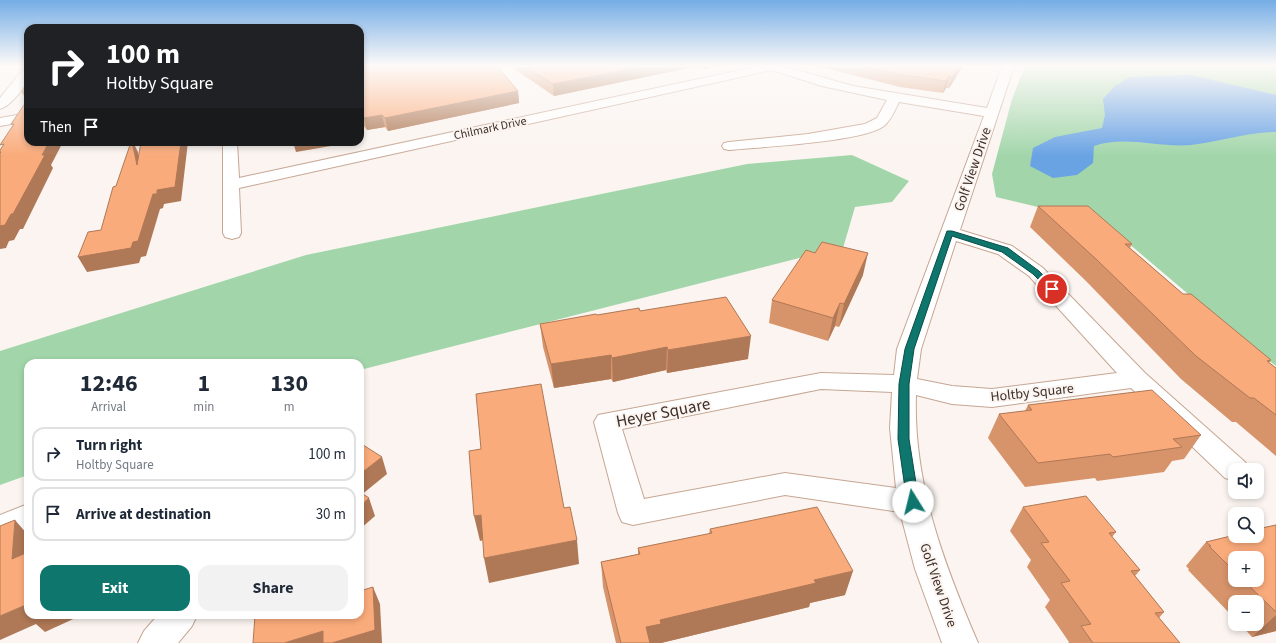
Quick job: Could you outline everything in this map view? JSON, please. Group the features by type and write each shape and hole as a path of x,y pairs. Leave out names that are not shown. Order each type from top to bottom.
{"street":[{"path":"0,105 9,96"},
{"name":"Chilmark Drive","path":"230,185 636,96"},
{"path":"890,96 991,113"},
{"name":"Golf View Drive","path":"960,643 943,602 920,530 913,502 904,439 904,384 909,349 997,96"},
{"path":"729,146 850,132 874,127 880,123 895,97"},
{"path":"0,122 24,119"},
{"path":"230,146 232,232"},
{"path":"949,233 1005,250 1036,272 1136,379 1228,464"},
{"name":"Holtby Square","path":"904,384 952,395 992,398 1136,379"},
{"name":"Heyer Square","path":"904,384 859,381 821,382 607,422 633,514 785,484 913,502"},
{"path":"0,528 24,519"},
{"path":"156,643 177,619"}],"green space":[{"path":"1013,96 1276,96 1276,366 1246,343 1128,243 1087,219 996,197 992,174"},
{"path":"852,155 909,181 892,202 855,207 841,255 823,252 364,369 364,359 24,359 24,476 0,485 0,351 306,255 747,164"}],"water":[{"path":"1106,96 1276,96 1276,132 1244,135 1191,145 1130,142 1106,143 1094,146 1093,163 1077,175 1053,178 1030,166 1033,148 1055,137 1102,128 1105,115 1103,99"}],"building":[{"path":"364,96 493,96 385,118 382,115 364,118"},
{"path":"24,105 24,146 47,146 42,155 45,155 13,214 11,214 5,225 0,226 0,150 4,144 0,145 14,124 11,124"},
{"path":"130,146 133,146 137,165 140,146 180,146 175,187 157,190 157,194 153,194 138,241 133,242 131,248 78,257 88,232 101,230 113,187 116,186"},
{"path":"1038,206 1088,206 1132,244 1125,244 1183,294 1191,294 1271,360 1267,361 1276,368 1276,415 1254,398 1250,398 1196,356 1096,259"},
{"path":"822,242 868,253 844,304 840,303 833,318 772,300 806,250 815,253"},
{"path":"726,297 751,336 668,350 667,347 612,358 611,355 551,364 540,324 596,314 639,308 640,311"},
{"path":"541,384 564,508 570,507 577,540 484,558 481,515 474,516 469,451 481,449 476,394"},
{"path":"1152,390 1201,435 1173,439 1182,447 1113,457 1110,454 1038,463 999,414 1032,410 1028,405"},
{"path":"364,446 382,457 364,471"},
{"path":"364,495 369,498 364,502"},
{"path":"1086,496 1116,532 1109,533 1140,570 1131,571 1164,612 1155,613 1180,643 1093,643 1081,626 1091,624 1061,583 1070,581 1041,543 1049,542 1023,507"},
{"path":"817,507 853,571 814,580 816,583 660,620 661,624 646,627 650,643 621,643 601,562 640,554 638,548 712,533 710,529"},
{"path":"15,520 12,559 24,554 24,606 0,616 0,526"},
{"path":"1276,525 1276,612 1264,600 1264,595 1258,595 1250,587 1264,587 1264,551 1228,551 1228,565 1206,542 1228,537 1228,543 1264,543 1264,528"},
{"path":"373,587 375,630 332,643 323,643 323,631 284,643 253,643 255,619 364,619 364,590"}],"route":[{"path":"913,502 904,439 904,384 909,349 949,233 1005,250 1036,272 1052,289"}]}
